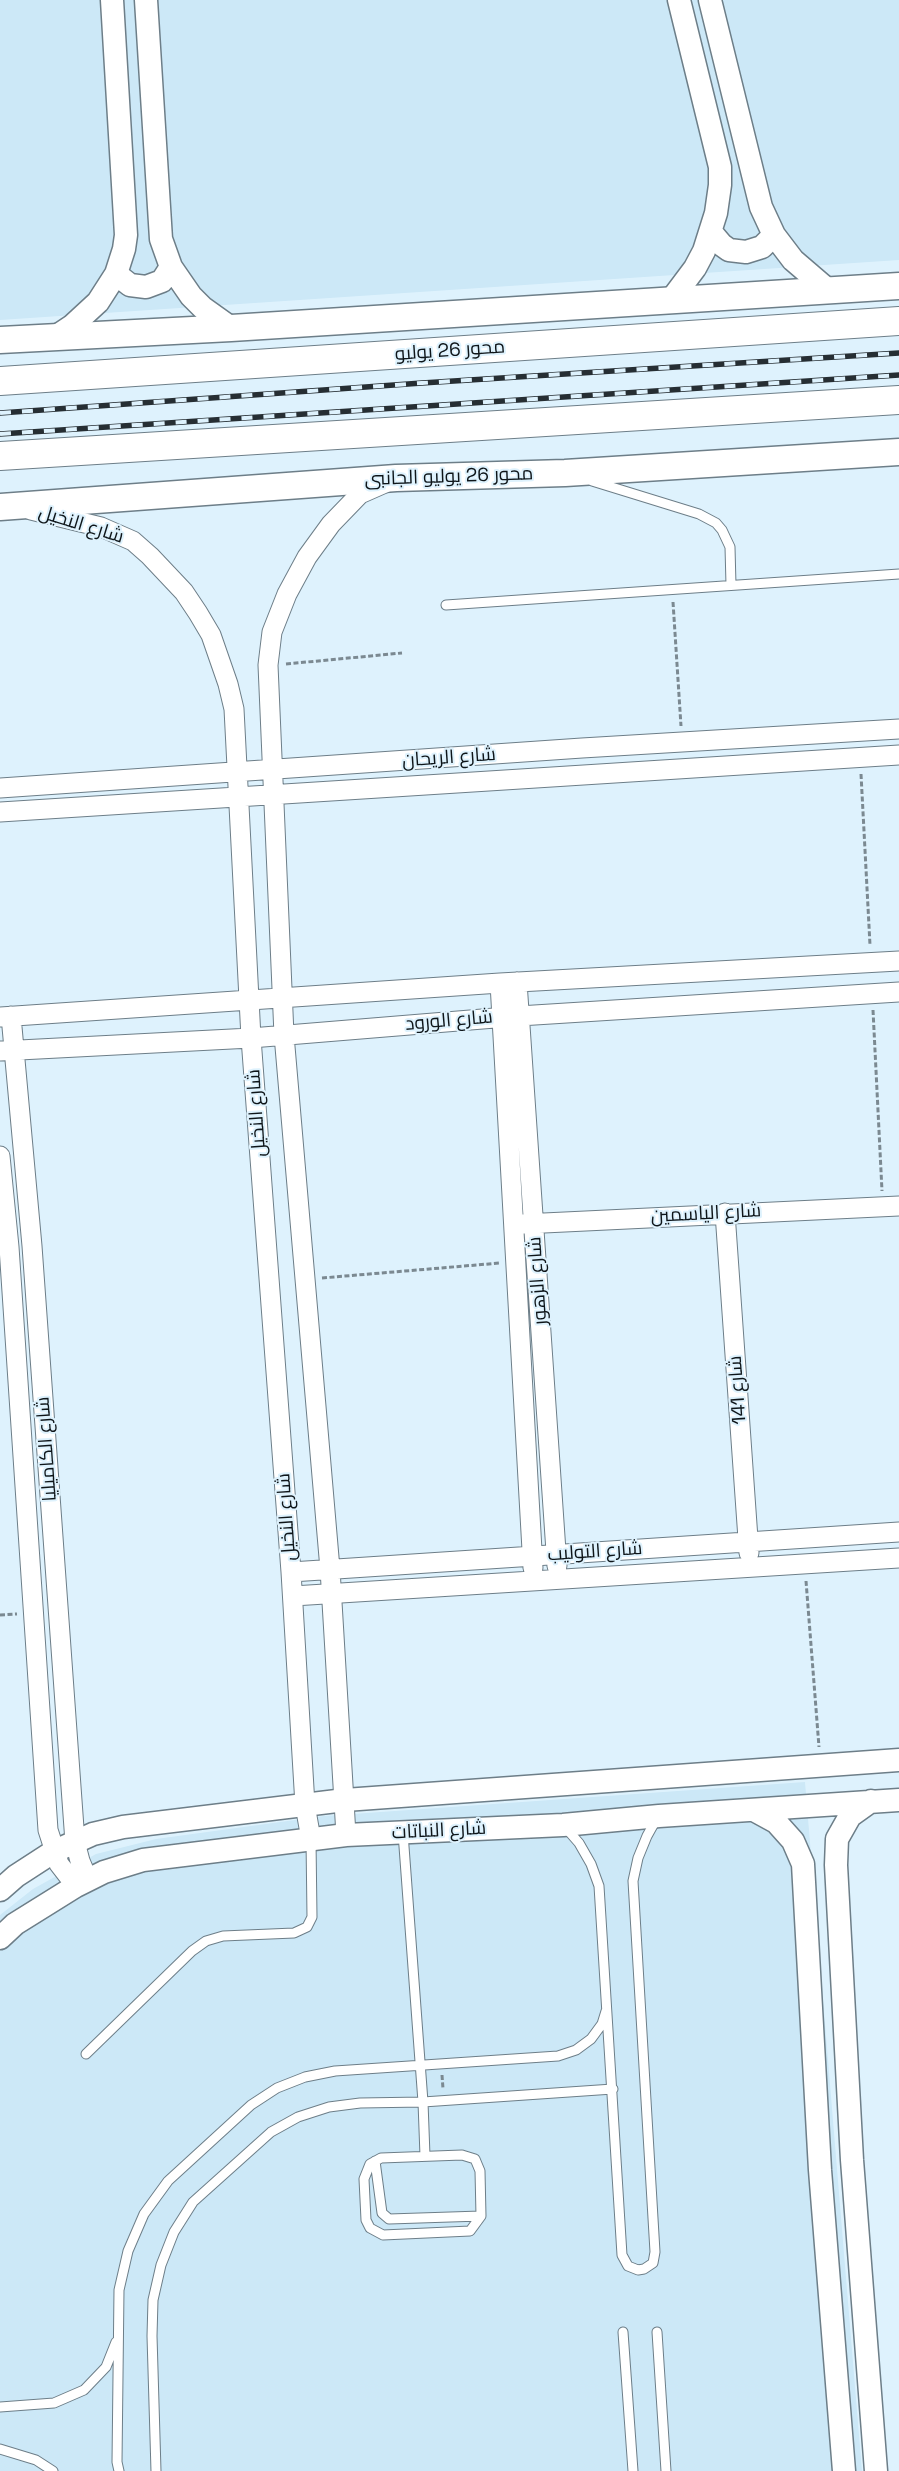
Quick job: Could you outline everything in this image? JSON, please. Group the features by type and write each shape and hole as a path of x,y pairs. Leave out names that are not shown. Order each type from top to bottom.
{"highway":[{"name":"محور 26 يوليو","path":"0,381 899,322"},
{"path":"0,456 899,400"}],"main road":[{"path":"0,340 231,328 899,286"},
{"name":"محور 26 يوليو الجانبى","path":"8,507 396,478 565,473 899,452"}],"street":[{"path":"57,336 86,315 98,302 116,274 126,235 112,0"},
{"path":"146,0 161,239 171,267 180,282 203,308 231,328"},
{"path":"671,300 695,268 711,232 720,185 720,167 679,0"},
{"path":"710,0 761,208 774,235 793,260 828,290"},
{"path":"711,232 716,240 729,250 746,252 762,247 774,235"},
{"path":"116,274 130,285 146,287 162,281 171,267"},
{"name":"شارع النخيل","path":"346,1836 330,1569 284,1035 268,666 272,632 287,594 306,557 331,524 360,494 396,478"},
{"name":"شارع النخيل","path":"8,507 101,527 133,541 167,572 184,592 211,636 228,684 234,709 251,1038 293,1596 304,1805 311,1839"},
{"name":"شارع الريحان","path":"0,788 899,729"},
{"name":"شارع الريحان","path":"0,812 899,754"},
{"name":"شارع الورود","path":"6,1016 509,982 899,961"},
{"path":"871,963 872,994"},
{"name":"شارع الزهور","path":"509,982 514,1225 534,1581"},
{"name":"شارع الورود","path":"7,1050 251,1038 511,1016 899,992"},
{"name":"شارع الكاميليا","path":"6,1016 7,1050 32,1246 75,1842 80,1861 82,1883"},
{"name":"شارع الزهور","path":"511,1016 534,1224 558,1580"},
{"name":"شارع الكاميليا","path":"0,1156 5,1270 47,1820 54,1852 63,1870 82,1883"},
{"name":"شارع الياسمين","path":"514,1225 891,1206"},
{"name":"شارع 141","path":"725,1213 750,1568"},
{"path":"5,1247 32,1246"},
{"path":"5,1270 33,1268"},
{"name":"شارع التوليب","path":"291,1572 899,1532"},
{"name":"شارع التوليب","path":"293,1596 899,1558"},
{"name":"شارع النباتات","path":"0,1890 16,1876 54,1852 75,1842 123,1826 345,1800 899,1760"},
{"name":"شارع النباتات","path":"0,1938 15,1924 82,1883 143,1860 346,1836 563,1825 659,1816 899,1800"},
{"path":"871,1801 850,1816 837,1839 836,1865 852,2160 876,2471"},
{"path":"754,1810 776,1822 793,1841 803,1864 820,2170 844,2471"}],"lane":[{"path":"565,473 708,518 722,530 730,547 732,585"},
{"path":"446,605 899,574"},
{"path":"563,1825 579,1843 591,1864 598,1886 608,2006 622,2255 624,2261 633,2269 644,2269 653,2263 656,2252 633,1881 638,1858 646,1836 659,1816"},
{"path":"403,1833 423,2102 425,2156"},
{"path":"86,2054 192,1951 206,1941 222,1936 294,1933 307,1927 312,1917 311,1839"},
{"path":"119,2471 118,2337 121,2282 128,2250 144,2214 168,2181 251,2106 277,2088 305,2077 335,2072 558,2056 576,2050 591,2039 602,2024 608,2006"},
{"path":"156,2471 152,2336 153,2300 161,2265 171,2240 193,2202 271,2132 298,2117 329,2107 352,2104 443,2101 613,2089"},
{"path":"462,2155 474,2159 480,2171 481,2216 470,2231 378,2234 370,2228 366,2220 364,2179 366,2171 380,2158 425,2156 462,2155"},
{"path":"375,2161 382,2213 388,2219 481,2216"},
{"path":"623,2332 633,2471"},
{"path":"656,2332 666,2471"},
{"path":"0,2408 54,2403 84,2390 106,2367 118,2337"},
{"path":"0,2449 36,2460 53,2471"}],"path":[{"path":"672,589 682,742"},
{"path":"268,666 402,653"},
{"path":"861,757 871,963"},
{"path":"872,994 891,1206"},
{"path":"306,1279 516,1262"},
{"path":"805,1564 820,1765"},
{"path":"442,2065 443,2101"}],"shaded area":[{"path":"0,0 899,0 899,260 0,320"},
{"path":"805,1782 862,2471 0,2471 0,1915 33,1889 96,1854 156,1839 324,1816"}],"railway":[{"path":"0,413 422,383 899,353"},
{"path":"0,434 899,375"}]}
